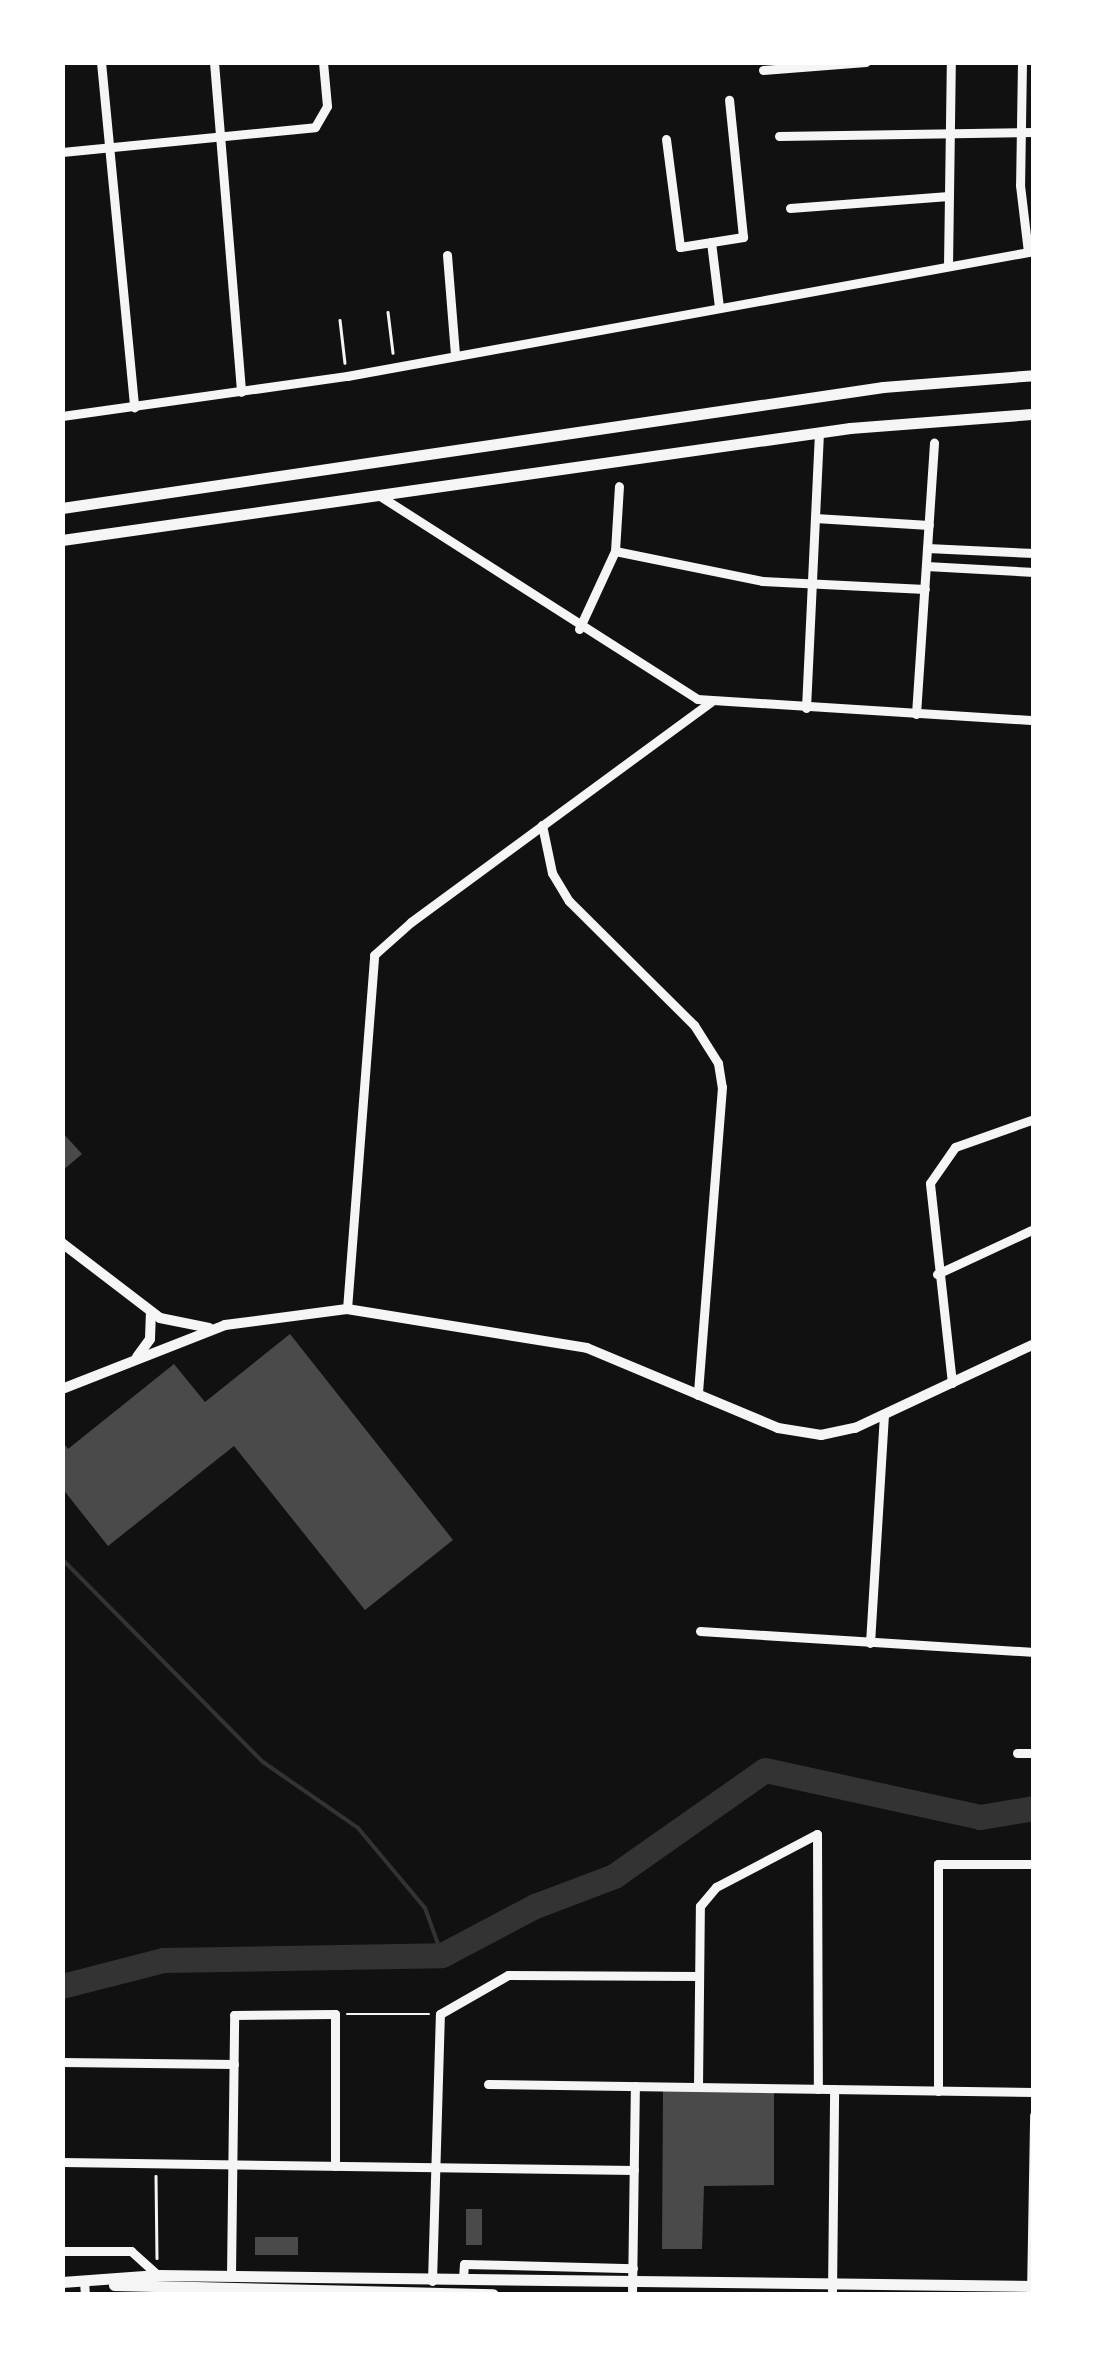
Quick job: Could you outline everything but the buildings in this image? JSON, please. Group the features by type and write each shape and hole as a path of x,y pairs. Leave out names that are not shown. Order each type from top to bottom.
{"main road":[{"path":"62,508 882,387 1034,375"},
{"path":"62,540 819,432 1034,414"},
{"path":"85,2288 158,2275 633,2281 832,2289 1032,2289"},
{"path":"62,2282 85,2288 493,2294"}],"street":[{"path":"101,62 134,407"},
{"path":"214,62 241,392"},
{"path":"62,152 220,137 322,121 323,62"},
{"path":"763,70 866,62"},
{"path":"948,266 951,62"},
{"path":"62,416 346,376 1031,251 1020,132 1022,62"},
{"path":"666,138 680,247 743,237 729,100"},
{"path":"780,136 1034,132"},
{"path":"790,208 949,196"},
{"path":"710,242 720,307"},
{"path":"446,255 454,354"},
{"path":"806,708 819,432"},
{"path":"916,714 934,443"},
{"path":"579,628 615,551 619,486"},
{"path":"380,496 669,685 711,702 1034,720"},
{"path":"815,518 929,524"},
{"path":"928,548 1034,554"},
{"path":"615,551 762,582 924,589"},
{"path":"926,566 1034,572"},
{"path":"347,1309 374,956 711,702"},
{"path":"542,826 552,874 569,901 694,1025 718,1063 722,1087 698,1395"},
{"path":"952,1382 928,1197 938,1166 970,1138 1034,1119"},
{"path":"937,1274 1034,1229"},
{"path":"62,1242 151,1312 170,1322 214,1328"},
{"path":"62,1390 214,1328 347,1309 587,1348 807,1436 844,1432 1034,1344"},
{"path":"136,1359 150,1339 151,1312"},
{"path":"870,1643 884,1414"},
{"path":"700,1631 1034,1652"},
{"path":"1016,1753 1034,1753"},
{"path":"698,2087 700,1906 708,1893 816,1834 818,2089"},
{"path":"938,2090 938,1864 1034,1864"},
{"path":"432,2294 440,2014 508,1975 699,1976"},
{"path":"230,2292 234,2015 335,2014 335,2166"},
{"path":"62,2062 234,2064"},
{"path":"488,2084 1034,2092"},
{"path":"633,2281 635,2086"},
{"path":"832,2289 834,2089"},
{"path":"1032,2289 1034,2115"},
{"path":"62,2162 634,2170"},
{"path":"62,2250 132,2251 158,2275"}],"path":[{"path":"388,312 394,365"},
{"path":"340,320 346,376"},
{"path":"335,2014 440,2014"},
{"path":"156,2163 158,2275"}],"waterway":[{"path":"62,1559 263,1762 358,1828 425,1908 442,1955"},
{"path":"62,1986 163,1960 442,1955 535,1906 614,1876 765,1770 980,1817 1034,1808"}]}
